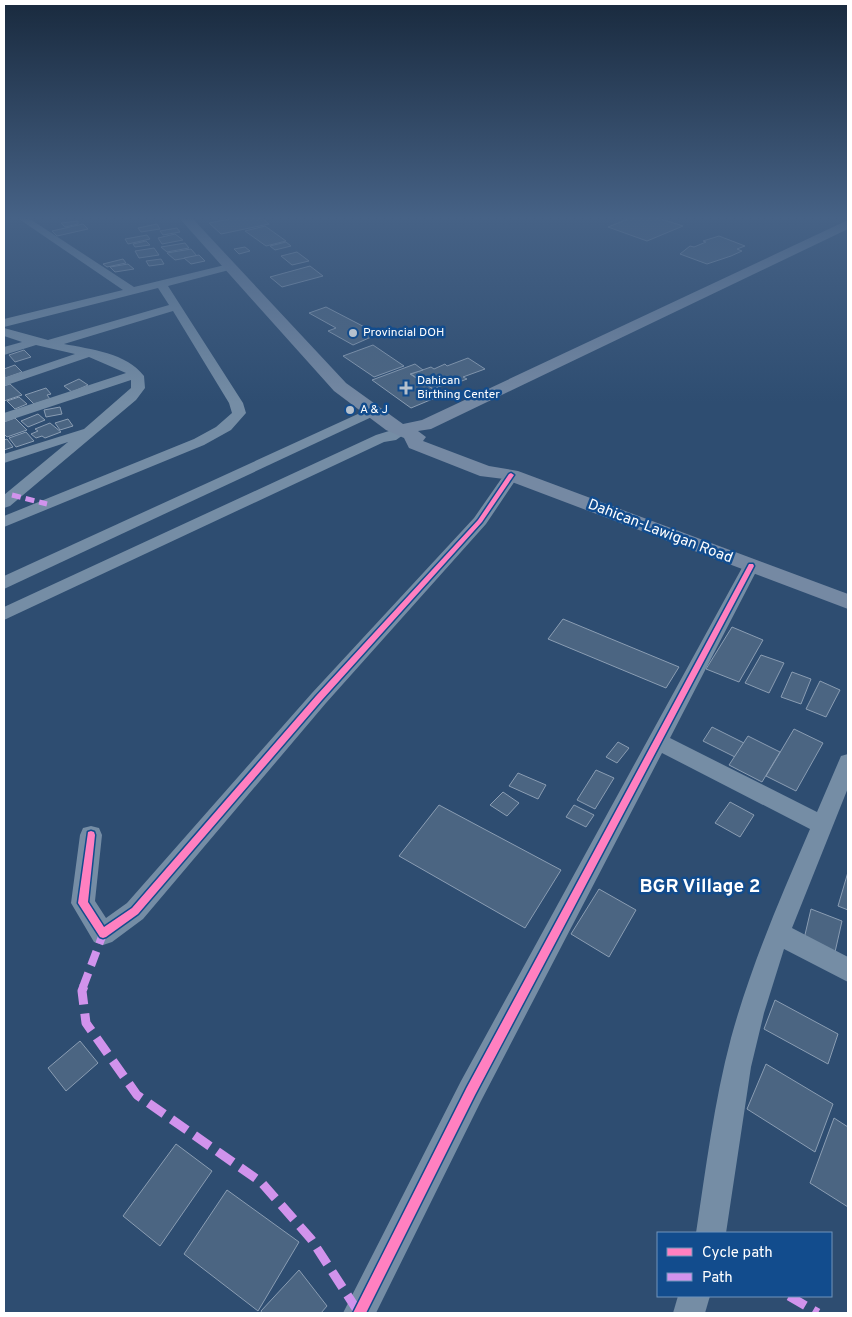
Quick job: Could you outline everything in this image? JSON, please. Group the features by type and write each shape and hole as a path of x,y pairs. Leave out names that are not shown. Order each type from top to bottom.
{"main road":[{"name":"Dahican-Lawigan Road","path":"241,280 326,375 371,412 406,433 415,444 487,472 505,473 848,602"},
{"path":"406,433 417,419 716,280"},
{"path":"406,433 729,280"}],"street":[{"path":"117,280 131,290"},
{"path":"4,323 172,280"},
{"path":"4,522 220,432 233,422 239,413 236,403 161,283"},
{"path":"48,344 175,307"},
{"path":"4,332 34,342 91,352 119,362 135,374 139,380 139,387 4,503"},
{"path":"4,351 34,342"},
{"path":"4,382 91,352"},
{"path":"4,418 135,374"},
{"path":"4,583 371,412"},
{"path":"4,459 91,429"},
{"path":"4,614 381,438 406,433"},
{"path":"4,622 406,433"},
{"path":"92,835 83,902 103,934 135,911 319,698 480,521 505,473"},
{"path":"359,1313 470,1091 751,566"},
{"path":"657,741 822,825"},
{"path":"711,1232 730,1106 751,1014 777,933 848,763"},
{"path":"777,933 848,970"},
{"path":"689,1313 694,1297"}],"building":[{"path":"274,280 306,280 282,287"},
{"path":"326,307 378,334 353,345 328,331 336,328 309,313"},
{"path":"373,345 404,366 374,377 343,356"},
{"path":"24,350 31,357 15,362 9,355"},
{"path":"468,358 485,369 463,377 467,379 459,382 456,380 433,389 411,374 431,367 434,369 445,364 447,366"},
{"path":"415,364 423,370 410,374 442,395 411,408 372,380"},
{"path":"15,365 22,372 5,378 4,369"},
{"path":"79,379 88,385 72,392 64,386"},
{"path":"10,384 22,395 4,401 4,386"},
{"path":"46,388 51,394 47,395 50,399 34,404 25,395"},
{"path":"19,397 27,404 15,409 7,401"},
{"path":"60,407 62,414 46,417 44,410"},
{"path":"38,414 45,420 28,427 21,421"},
{"path":"15,418 27,430 7,437 4,434 4,422"},
{"path":"68,419 73,426 60,430 55,423"},
{"path":"50,423 61,432 45,438 42,436 36,438 31,434 38,431 35,429"},
{"path":"26,432 34,441 16,447 9,438"},
{"path":"7,439 13,447 4,450 4,440"},
{"path":"563,619 679,667 666,688 548,639"},
{"path":"732,627 763,640 739,682 706,669"},
{"path":"761,655 784,663 769,693 745,683"},
{"path":"792,672 811,679 801,704 781,697"},
{"path":"820,681 840,690 826,717 806,709"},
{"path":"712,727 744,743 735,757 703,741"},
{"path":"794,729 823,743 796,791 766,776"},
{"path":"748,736 780,752 762,782 729,765"},
{"path":"618,742 629,748 617,763 606,757"},
{"path":"596,770 614,778 595,809 577,800"},
{"path":"518,773 546,785 538,799 509,786"},
{"path":"503,792 519,803 507,816 490,805"},
{"path":"730,802 754,815 740,837 715,823"},
{"path":"439,805 561,870 525,928 399,856"},
{"path":"574,805 594,815 586,827 566,817"},
{"path":"848,872 848,910 838,906"},
{"path":"599,889 636,910 609,957 571,934"},
{"path":"811,909 842,921 835,952 804,939"},
{"path":"775,1000 838,1034 828,1064 764,1029"},
{"path":"80,1041 98,1063 66,1091 48,1068"},
{"path":"766,1064 833,1104 815,1152 747,1109"},
{"path":"834,1118 848,1127 848,1207 810,1183"},
{"path":"176,1144 212,1171 160,1246 123,1216"},
{"path":"227,1190 299,1242 258,1311 184,1254"},
{"path":"299,1270 327,1306 321,1313 262,1313 261,1311"}],"marked path":[{"path":"12,495 47,504"},
{"path":"103,934 82,991 86,1023 137,1095 261,1182 311,1239 359,1313"},
{"path":"791,1297 818,1313"}],"cycle path":[{"path":"91,835 83,903 103,934 135,911 319,698 480,521 511,475"},
{"path":"359,1313 471,1091 751,566"}],"place":[{"name":"Provincial DOH","path":"353,333"},
{"name":"Dahican Birthing Center","path":"406,388"},
{"name":"A & J","path":"350,410"}],"district":[{"name":"BGR Village 2","path":"700,887"}]}
